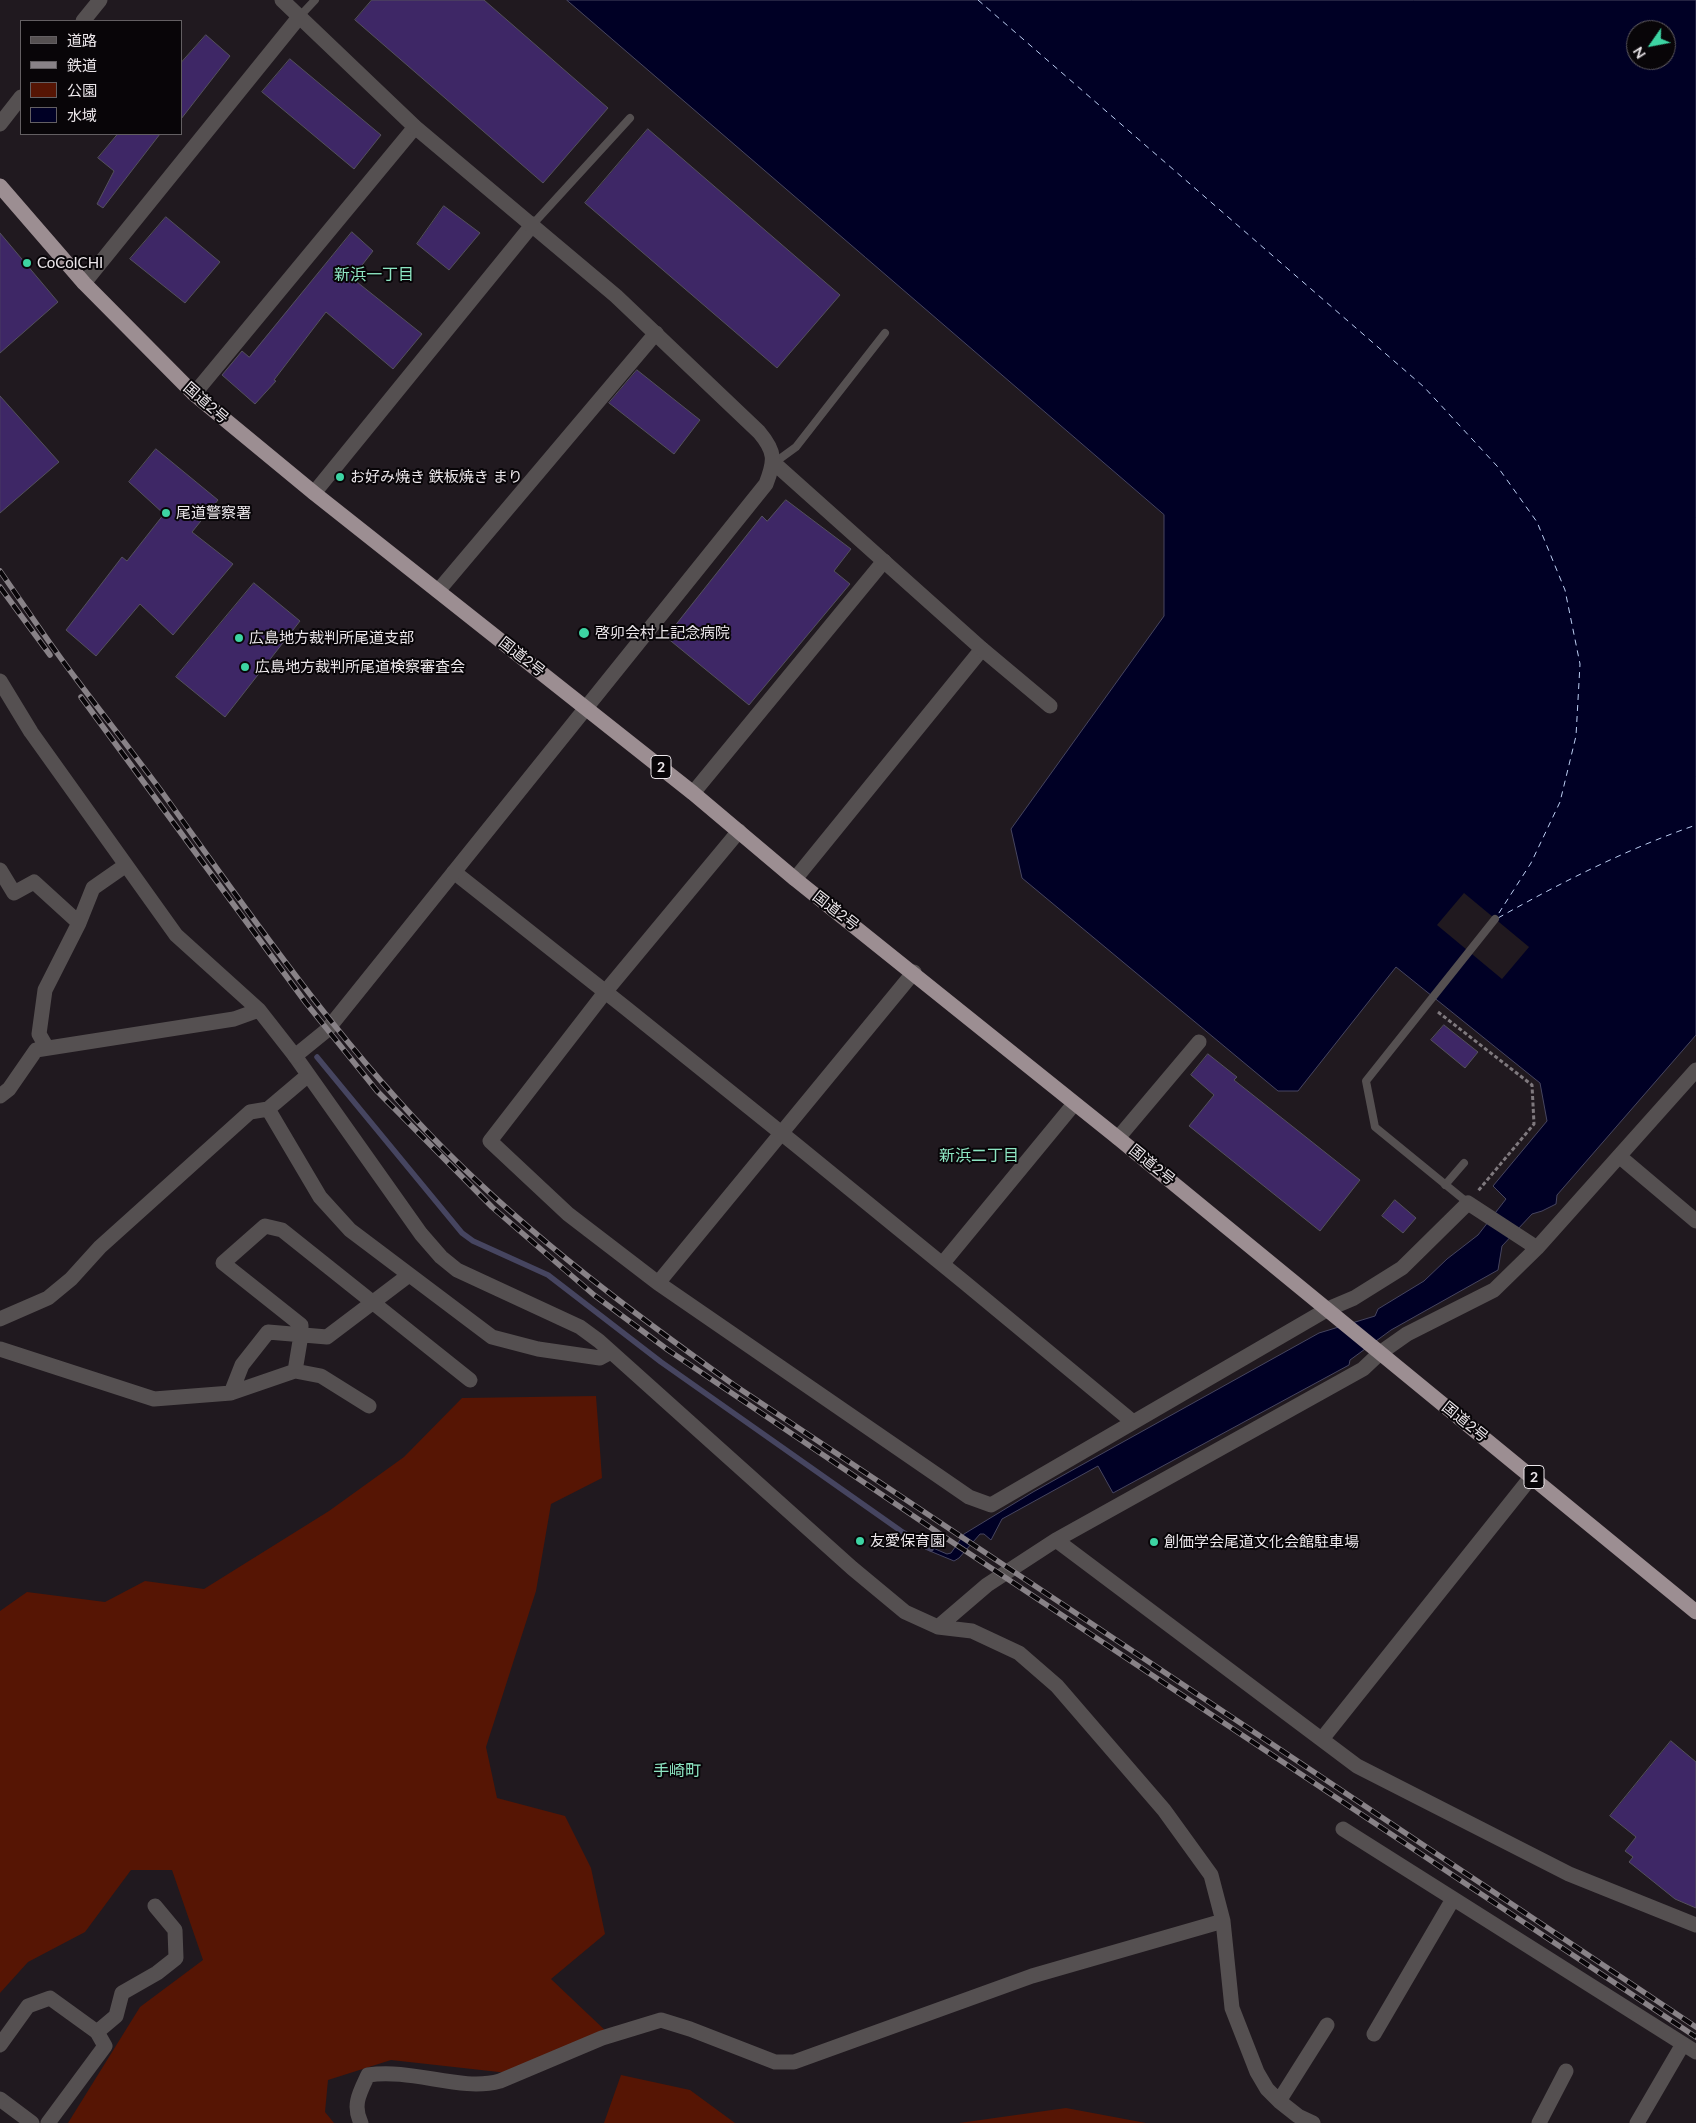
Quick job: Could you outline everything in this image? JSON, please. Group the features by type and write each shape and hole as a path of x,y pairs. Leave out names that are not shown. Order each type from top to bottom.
{"highway":[{"name":"国道2号","path":"0,186 84,284 194,394 314,493 693,793 795,879 914,972 1696,1612"}],"street":[{"path":"84,20 100,0"},
{"path":"282,0 415,126 532,224 656,333 760,432 770,445 774,463 766,484 327,1030 295,1056"},
{"path":"84,284 300,16"},
{"path":"0,124 20,98"},
{"path":"194,394 415,126"},
{"path":"314,493 532,224"},
{"path":"438,590 656,333"},
{"path":"774,463 982,649 1050,706"},
{"path":"693,793 884,561"},
{"path":"795,879 982,649"},
{"path":"0,681 31,732 176,935 259,1010 295,1056 307,1076 420,1234 441,1257 457,1270 580,1327 611,1352 852,1568 905,1612 938,1627 972,1631 1019,1654 1057,1686 1164,1810 1211,1875 1223,1920 1232,2008 1257,2072 1267,2089 1298,2116 1312,2123"},
{"path":"739,831 606,991 490,1141 568,1214 658,1283 969,1497 991,1505 1328,1309 1354,1298 1402,1268 1468,1203 1480,1213 1537,1248"},
{"path":"47,1048 39,1034 45,990 79,923 93,888 126,865"},
{"path":"0,870 14,893 34,882 79,923"},
{"path":"454,872 606,991 782,1136 943,1263 1133,1422"},
{"path":"658,1283 782,1136 914,972"},
{"path":"0,1096 9,1089 36,1050 234,1019 259,1010"},
{"path":"1118,1138 1199,1042"},
{"path":"938,1627 987,1585 1056,1540 1363,1369 1375,1348 1494,1290 1537,1248 1696,1070"},
{"path":"0,1319 48,1298 71,1279 100,1247 250,1112 268,1109 307,1076"},
{"path":"943,1263 1074,1104"},
{"path":"268,1109 320,1197 350,1230 492,1337 538,1349 600,1358 611,1352"},
{"path":"1619,1156 1696,1220"},
{"path":"295,1371 302,1335 301,1326 224,1263 265,1226 282,1230 470,1380"},
{"path":"231,1393 242,1365 268,1332 327,1337 408,1275"},
{"path":"0,1349 154,1399 231,1393 295,1371 321,1376 369,1406"},
{"path":"1322,1739 1532,1476"},
{"path":"1056,1540 1357,1766 1569,1874 1696,1925"},
{"path":"1343,1830 1696,2052"},
{"path":"1374,2034 1453,1899"},
{"path":"97,2032 116,2016 122,1993 157,1974 176,1958 175,1930 155,1906"},
{"path":"360,2123 357,2116 356,2101 368,2075 389,2072 484,2086 602,2038 661,2020 776,2062 794,2062 1032,1976 1223,1920"},
{"path":"0,2045 28,2006 50,1998 97,2032 105,2046 48,2123"},
{"path":"1280,2101 1327,2025"},
{"path":"1637,2123 1683,2044"},
{"path":"1540,2123 1566,2071"},
{"path":"0,2099 32,2123"}],"lane":[{"path":"300,16 315,0"},
{"path":"532,224 630,118"},
{"path":"774,463 796,447 885,333"},
{"path":"1468,1203 1375,1126 1366,1081 1495,919"},
{"path":"1445,1185 1464,1163"}],"path":[{"path":"1427,1003 1532,1085 1534,1124 1468,1203"}],"green space":[{"path":"596,1396 602,1478 551,1504 536,1591 486,1747 497,1798 565,1816 591,1868 605,1934 551,1979 609,2034 508,2073 391,2060 328,2080 325,2112 334,2123 68,2123 140,2007 203,1960 172,1870 131,1870 85,1932 28,1962 0,1993 0,1611 27,1592 105,1602 145,1581 204,1589 329,1511 404,1457 462,1398"},
{"path":"621,2075 690,2090 735,2123 604,2123"},
{"path":"1066,2108 1146,2123 959,2123"}],"water":[{"path":"567,0 1696,0 1696,1035 1557,1195 1556,1204 1532,1214 1502,1246 1498,1270 1391,1330 1350,1360 1349,1365 1113,1493 1098,1466 1002,1519 991,1540 984,1534 980,1534 959,1558 954,1561 925,1549 926,1545 947,1554 951,1553 964,1534 1033,1492 1319,1333 1375,1316 1378,1309 1424,1281 1447,1259 1478,1235 1506,1199 1493,1186 1547,1121 1540,1083 1396,967 1298,1091 1278,1091 1022,878 1011,829 1164,616 1164,515"}],"pier":[{"path":"1464,893 1529,947 1502,979 1437,925"}],"building":[{"path":"372,0 484,0 608,108 543,183 355,20"},
{"path":"206,35 230,56 182,118 182,62"},
{"path":"290,59 381,135 354,169 262,92"},
{"path":"648,129 840,295 777,368 585,203"},
{"path":"117,135 159,135 103,208 97,204 114,171 98,158"},
{"path":"444,206 480,233 449,270 417,244"},
{"path":"166,217 220,262 185,303 130,259"},
{"path":"352,232 373,251 352,278 422,334 393,369 326,312 274,380 276,381 255,404 222,375 242,351 249,357"},
{"path":"0,233 58,302 0,353"},
{"path":"637,370 700,420 674,454 609,403"},
{"path":"0,396 59,462 0,513"},
{"path":"156,449 218,500 192,532 233,564 173,635 140,604 96,656 66,630 122,557 127,561 164,514 129,482"},
{"path":"786,500 851,549 834,571 850,584 749,705 666,637 762,516 767,521"},
{"path":"254,583 300,621 225,717 176,677"},
{"path":"1444,1025 1478,1052 1465,1068 1431,1040"},
{"path":"1208,1054 1237,1077 1234,1080 1360,1180 1320,1231 1189,1126 1214,1095 1191,1075"},
{"path":"1395,1200 1416,1218 1403,1233 1382,1216"},
{"path":"1671,1741 1696,1762 1696,1908 1675,1899 1629,1862 1633,1857 1625,1851 1636,1837 1610,1816"}],"waterway":[{"path":"317,1057 462,1233 473,1241 548,1275 661,1362 901,1531 931,1549"}],"ferry route":[{"path":"978,0 1424,387 1497,466 1537,522 1565,590 1580,664 1576,736 1560,802 1531,863 1497,916"},
{"path":"1498,918 1595,867 1670,834 1696,825"}],"railway":[{"path":"0,571 67,667 156,784 266,936 370,1069 446,1151 514,1215 622,1303 734,1385 1696,2027"},
{"path":"0,587 50,655"},
{"path":"81,697 306,1003 377,1091 492,1207 594,1295 668,1350 946,1538 1696,2037"}],"place":[{"name":"CoCoICHI","path":"27,263"},
{"name":"お好み焼き 鉄板焼き まり","path":"340,477"},
{"name":"尾道警察署","path":"166,513"},
{"name":"啓卯会村上記念病院","path":"584,633"},
{"name":"広島地方裁判所尾道支部","path":"239,638"},
{"name":"広島地方裁判所尾道検察審査会","path":"245,667"},
{"name":"友愛保育園","path":"860,1541"},
{"name":"創価学会尾道文化会館駐車場","path":"1154,1542"}],"district":[{"name":"新浜一丁目","path":"374,275"},
{"name":"新浜二丁目","path":"979,1156"},
{"name":"手崎町","path":"677,1771"}]}
